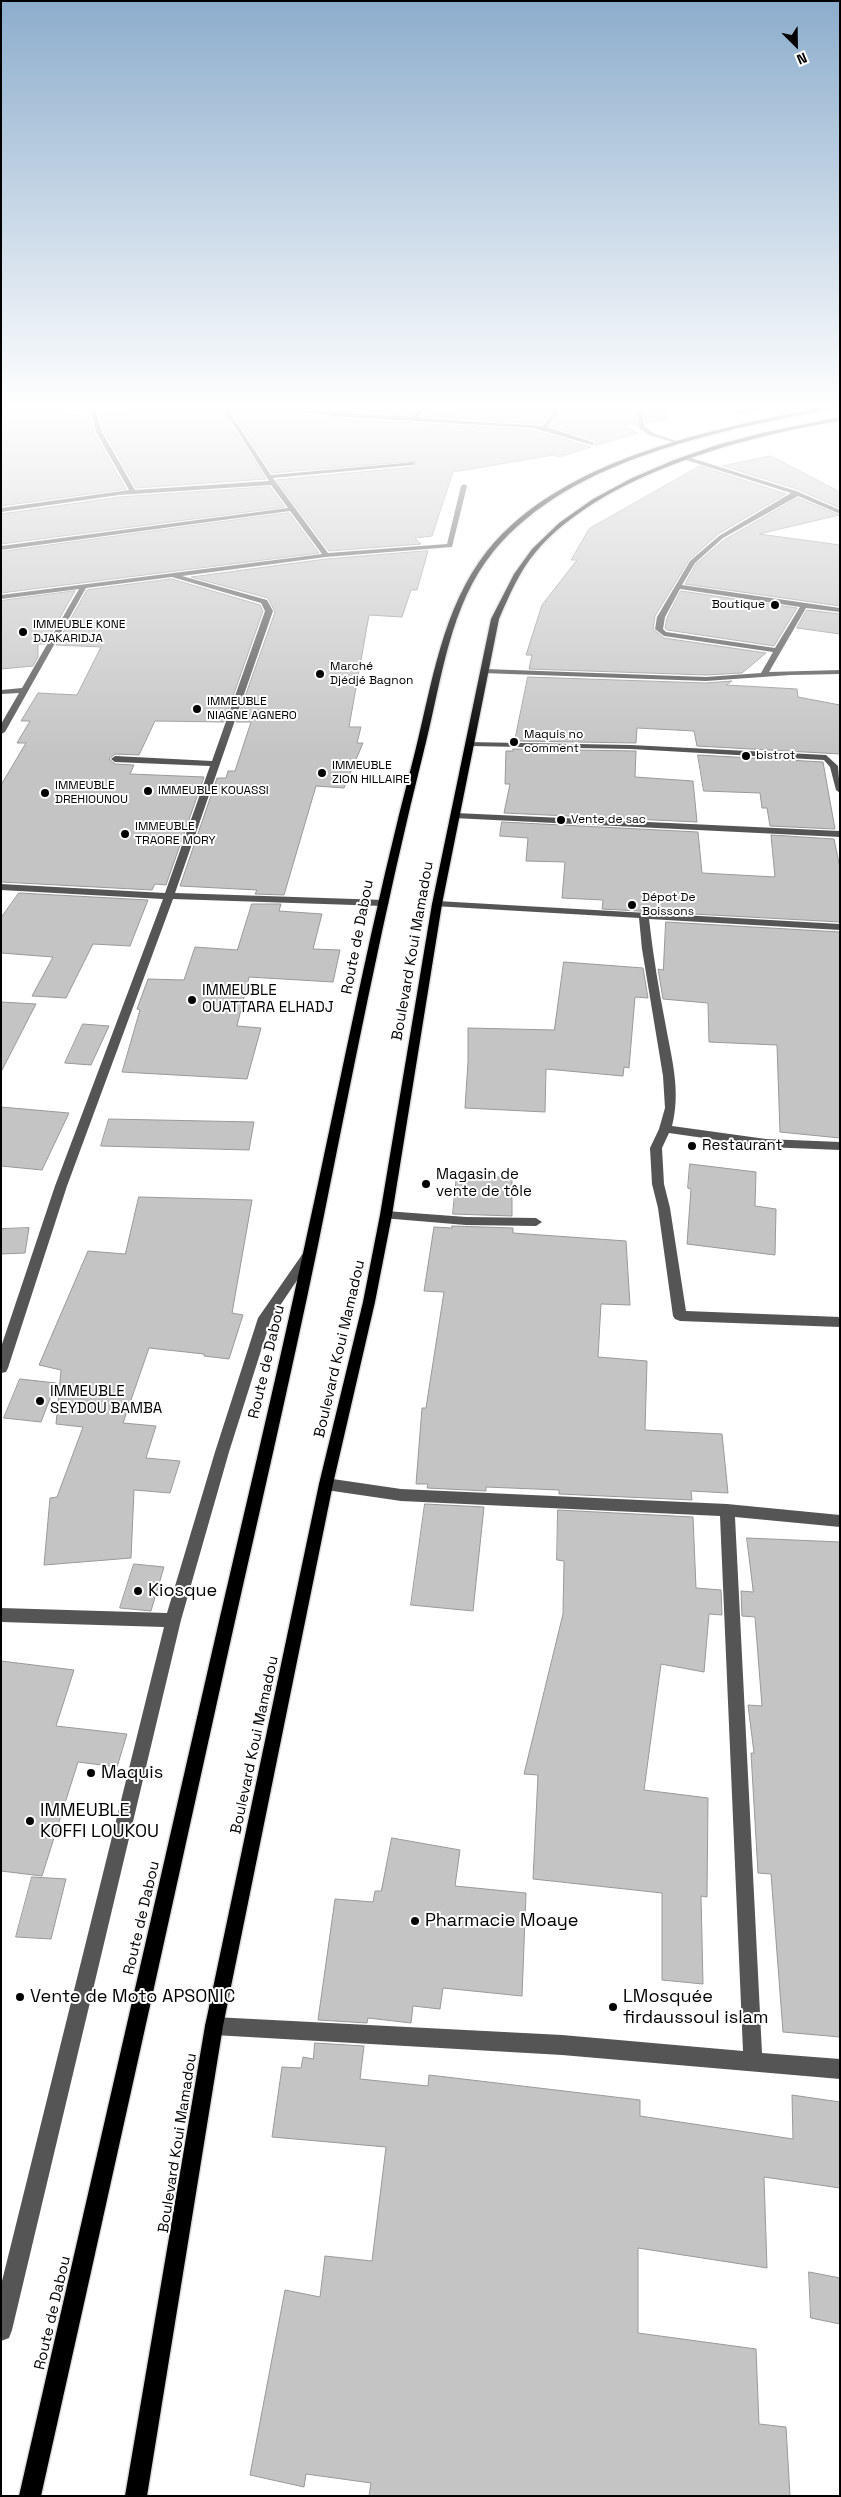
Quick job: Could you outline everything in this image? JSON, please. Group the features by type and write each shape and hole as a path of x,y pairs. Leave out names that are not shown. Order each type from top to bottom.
{"main road":[{"name":"Route de Dabou","path":"30,2496 310,1252 384,903 391,861 449,634 460,599 478,569 502,539 522,522"},
{"name":"Boulevard Koui Mamadou","path":"136,2496 214,2026 326,1484 369,1302 386,1214 437,904 486,671 495,619 511,582 535,550 563,522"}],"street":[{"path":"1,548 198,522"},
{"path":"301,522 326,555"},
{"path":"1,597 176,576 326,555 450,546 456,522"},
{"path":"749,522 721,537 692,562 661,617 659,629 664,634 778,651"},
{"path":"1,1368 61,1186 169,896 269,611 264,602 176,576"},
{"path":"1,732 83,588"},
{"path":"679,588 840,610"},
{"path":"764,674 804,606"},
{"path":"486,671 706,678 840,672"},
{"path":"1,692 25,690"},
{"path":"470,744 631,747 826,758 836,762 840,790"},
{"path":"115,760 215,764"},
{"path":"456,816 840,834"},
{"path":"1,887 169,896 384,903"},
{"path":"437,904 840,927"},
{"path":"644,915 647,949 669,1076 671,1108 665,1130 656,1148 658,1184 664,1208 680,1316 840,1322"},
{"path":"665,1130 738,1141 840,1146"},
{"path":"386,1214 466,1221 536,1222"},
{"path":"1,2330 173,1620 222,1452 265,1318 310,1252"},
{"path":"326,1484 401,1495 727,1510 840,1521"},
{"path":"727,1510 753,2061"},
{"path":"1,1615 173,1620"},
{"path":"214,2026 562,2045 840,2069"}],"building":[{"path":"1,522 173,522 1,544"},
{"path":"226,522 295,522 319,553 1,593 1,552"},
{"path":"307,522 437,522 432,536 415,538 421,544 329,551"},
{"path":"602,522 739,522 718,534 689,560 655,616 653,629 664,638 766,653 742,673 706,675 529,669 532,655 526,655 542,605 577,560 571,560 589,529"},
{"path":"757,522 812,522 759,534 840,545 840,606 685,584 696,564 724,540"},
{"path":"428,551 417,590 411,590 402,617 369,615 349,727 361,727 357,743 363,743 344,788 316,786 284,895 255,894 257,890 180,886 217,778 226,778 228,771 235,771 251,722 236,722 275,612 268,598 191,577 326,559"},
{"path":"172,579 260,605 263,611 224,722 155,721 139,755 115,754 109,759 115,764 134,765 130,774 204,777 166,885 155,884 152,890 1,882 1,785 26,743 17,743 30,721 21,721 38,693 77,695 101,647 56,645 87,590"},
{"path":"75,591 45,644 38,644 38,657 33,666 1,669 1,601"},
{"path":"681,591 797,608 774,646 667,630 665,628 667,618"},
{"path":"807,610 840,614 840,634 797,628"},
{"path":"528,677 706,683 732,681 726,685 797,689 798,697 840,705 840,754 697,746 694,731 637,728 636,743 515,741"},
{"path":"513,749 636,751 635,777 693,781 697,822 504,813 510,784 505,784 506,751 513,751"},
{"path":"698,755 823,762 835,829 770,826 767,808 762,808 760,793 704,791"},
{"path":"502,822 698,832 702,873 775,877 771,835 834,839 840,868 840,922 602,909 603,900 562,898 565,862 526,861 528,838 500,836"},
{"path":"19,893 148,900 130,946 93,944 66,998 32,996 53,957 1,953 1,918"},
{"path":"252,904 281,904 279,911 322,914 313,949 340,950 333,982 249,977 237,1026 261,1028 247,1079 122,1072 140,1010 137,1009 148,979 184,980 195,947 237,950"},
{"path":"666,922 840,932 840,1138 780,1132 777,1045 709,1042 708,1003 663,999 658,969 663,970"},
{"path":"564,962 643,968 648,998 635,997 629,1068 624,1067 623,1076 546,1069 545,1112 465,1108 468,1028 554,1030"},
{"path":"1,1002 36,1004 1,1072"},
{"path":"83,1024 109,1026 91,1065 65,1063"},
{"path":"1,1107 69,1113 42,1170 1,1166"},
{"path":"109,1119 254,1122 249,1150 101,1146"},
{"path":"690,1164 756,1172 755,1206 776,1209 775,1255 687,1244 691,1189 688,1188"},
{"path":"457,1174 512,1178 512,1216 453,1214"},
{"path":"139,1197 252,1200 232,1313 243,1315 229,1359 204,1356 204,1354 149,1348 123,1423 156,1426 146,1458 180,1461 170,1493 134,1490 131,1558 44,1565 50,1498 57,1497 83,1427 56,1424 61,1370 39,1365 88,1251 125,1254"},
{"path":"452,1226 513,1228 513,1233 626,1241 630,1305 601,1304 598,1357 647,1361 645,1430 722,1434 728,1493 691,1491 692,1500 559,1494 559,1490 486,1487 486,1491 427,1488 428,1484 416,1484 422,1408 426,1408 444,1292 424,1291 434,1227 452,1228"},
{"path":"29,1228 25,1253 1,1254 1,1229"},
{"name":"IMMEUBLE SEYDOU BAMBA","path":"20,1379 56,1383 41,1422 4,1418"},
{"path":"425,1504 484,1507 473,1611 411,1605"},
{"path":"558,1510 693,1517 696,1588 721,1590 722,1615 709,1614 704,1672 661,1664 644,1790 708,1798 707,1897 701,1896 703,1984 662,1980 662,1893 533,1879 538,1775 524,1774 563,1614 564,1561 557,1560"},
{"path":"747,1538 840,1542 840,2037 783,2032 771,1874 758,1873 751,1753 754,1753 748,1705 762,1706 755,1617 742,1616 741,1591 753,1592"},
{"path":"134,1564 164,1567 151,1611 120,1608"},
{"path":"1,1661 74,1670 56,1726 127,1734 117,1767 78,1762 42,1876 1,1871"},
{"path":"392,1838 460,1850 455,1886 526,1893 522,1996 443,1988 440,2009 413,2006 411,2023 368,2018 367,2023 318,2020 335,1899 373,1902 375,1891 381,1891"},
{"path":"32,1877 66,1879 51,1939 16,1937"},
{"path":"315,2043 364,2046 360,2079 428,2086 429,2075 640,2100 640,2116 793,2139 792,2095 840,2102 840,2188 764,2177 767,2268 638,2248 638,2333 756,2349 759,2424 786,2427 790,2496 369,2496 371,2483 306,2474 304,2487 250,2475 285,2290 320,2297 325,2256 372,2261 386,2147 272,2137 282,2067 301,2068 303,2057 313,2059"},
{"path":"809,2272 840,2278 840,2324 811,2318"}],"place":[{"name":"Boutique","path":"775,605"},
{"name":"IMMEUBLE KONE DJAKARIDJA","path":"23,632"},
{"name":"Marché Djédjé Bagnon","path":"320,674"},
{"name":"IMMEUBLE NIAGNE AGNERO","path":"197,709"},
{"name":"Maquis no comment","path":"514,742"},
{"name":"bistrot","path":"746,756"},
{"name":"IMMEUBLE ZION HILLAIRE","path":"322,773"},
{"name":"IMMEUBLE KOUASSI","path":"148,791"},
{"name":"IMMEUBLE DREHIOUNOU","path":"45,793"},
{"name":"Vente de sac","path":"561,820"},
{"name":"IMMEUBLE TRAORE MORY","path":"125,834"},
{"name":"Dépot De Boissons","path":"632,905"},
{"name":"IMMEUBLE OUATTARA ELHADJ","path":"192,1000"},
{"name":"Restaurant","path":"692,1146"},
{"name":"Magasin de vente de tôle","path":"426,1184"},
{"name":"IMMEUBLE SEYDOU BAMBA","path":"40,1401"},
{"name":"Kiosque","path":"138,1591"},
{"name":"Maquis","path":"91,1773"},
{"name":"IMMEUBLE KOFFI LOUKOU","path":"30,1821"},
{"name":"Pharmacie Moaye","path":"415,1921"},
{"name":"Vente de Moto APSONIC","path":"20,1997"},
{"name":"LMosquée firdaussoul islam","path":"613,2007"}]}
